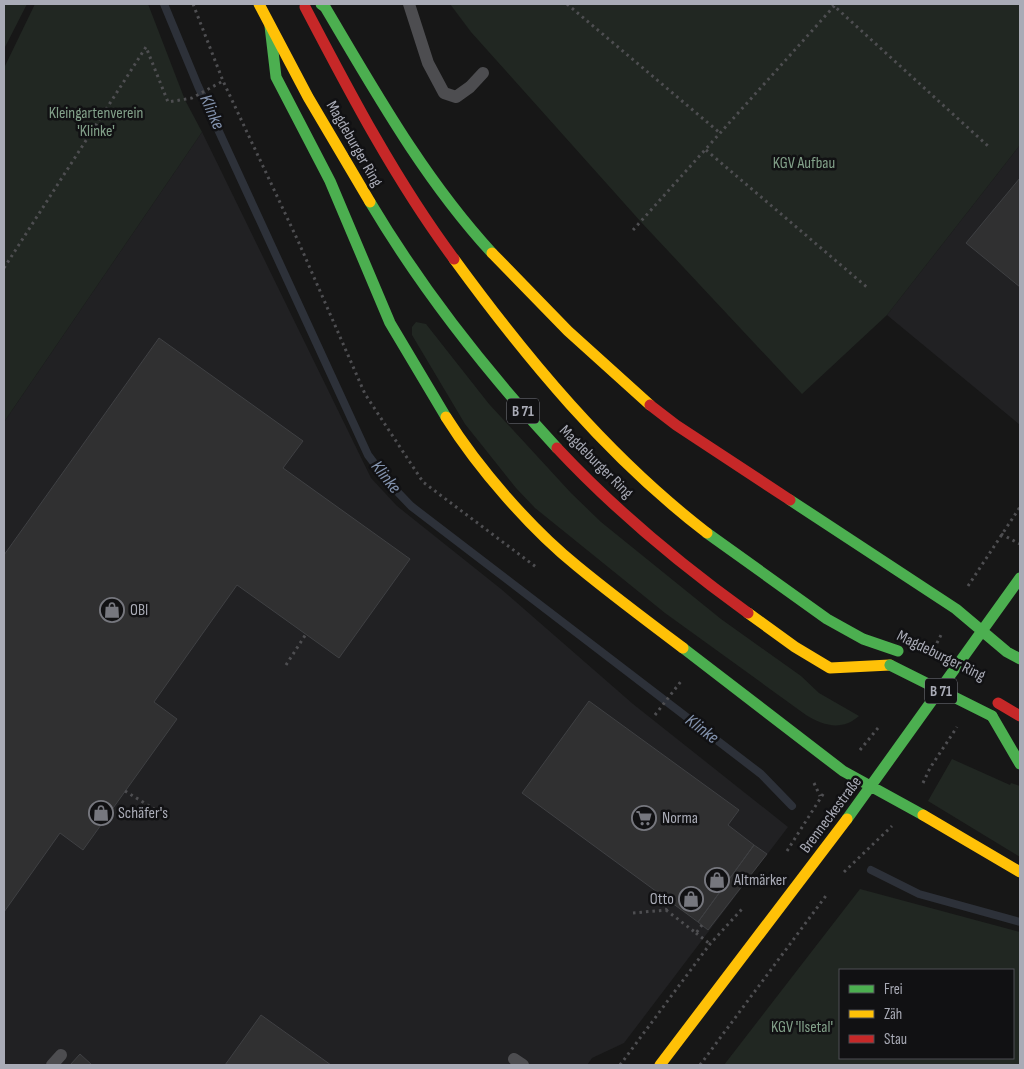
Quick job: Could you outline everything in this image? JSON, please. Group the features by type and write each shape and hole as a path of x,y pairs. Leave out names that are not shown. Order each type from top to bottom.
{"main road":[{"name":"Magdeburger Ring","path":"259,4 349,168 420,282 483,365 561,452 602,493 658,543 722,594 795,647 830,668 890,665 992,716 1020,764"},
{"name":"Magdeburger Ring","path":"303,4 373,134 421,212 510,334 584,418 633,466 742,559 853,635 902,653"},
{"path":"321,4 325,6 406,141 447,200 494,257 588,352 627,387 676,425 928,591 984,631 1007,652 1020,658"},
{"path":"270,26 276,77 330,181 390,323 431,395 470,451 521,513 575,565 843,771 909,806 1020,872"},
{"name":"Brenneckestraße","path":"660,1065 872,787 1020,578"},
{"name":"Magdeburger Ring","path":"940,673 956,681"},
{"path":"994,701 1020,716"}],"lane":[{"path":"409,4 428,63 442,92 456,96 470,87 483,73"},
{"path":"52,1065 61,1055"}],"path":[{"path":"568,4 720,133"},
{"path":"633,230 834,4 988,146"},
{"path":"4,268 146,47 168,102 192,98 223,81"},
{"path":"706,150 869,289"},
{"path":"974,574 1020,507"},
{"path":"1001,534 1020,544"},
{"path":"286,665 306,634"},
{"path":"654,715 683,680"},
{"path":"922,785 930,768 958,726"},
{"name":"Brenneckestraße","path":"782,858 827,789"},
{"path":"125,791 159,812"},
{"path":"838,880 895,822"},
{"path":"700,1065 832,888"},
{"path":"666,910 671,902"},
{"path":"620,1065 710,944 749,902"},
{"path":"634,913 666,910 710,944"},
{"path":"696,933 702,925"}],"shaded area":[{"path":"202,132 371,478 397,506 501,589 633,704 788,827 624,1043 592,1058 587,1065 4,1065 4,422"},
{"path":"1020,145 1020,425 887,315"}],"green space":[{"path":"4,4 27,4 4,49"},
{"name":"Kleingartenverein 'Klinke'","path":"35,4 148,4 185,100 202,132 4,422 4,68"},
{"name":"KGV Aufbau","path":"450,4 1020,4 1020,145 887,315 802,394 641,222 471,32"},
{"path":"416,322 426,324 489,404 571,493 601,522 721,619 801,676 819,693 859,716 846,724 833,725 819,722 806,715 665,613 535,508 516,488 465,424 412,335 412,327"},
{"path":"952,759 1010,785 1011,783 1020,786 1020,857 928,801"},
{"name":"KGV 'Ilsetal'","path":"860,889 1020,932 1020,1065 724,1065"}],"building":[{"path":"1020,178 1020,287 966,243"},
{"name":"OBI","path":"159,338 303,441 283,468 410,559 339,658 237,585 154,702 177,719 83,850 60,833 4,912 4,555"},
{"name":"Norma","path":"589,701 739,810 728,825 754,845 698,922 522,793"},
{"path":"754,845 767,854 708,930 698,922"},
{"path":"261,1015 331,1065 225,1065"},
{"path":"80,1054 92,1065 70,1065"}],"waterway":[{"name":"Klinke","path":"164,4 198,86 368,455 389,483 411,506 761,774 792,806"},
{"name":"Klinke","path":"871,870 919,894 1020,922"}],"traffic: fast":[{"path":"321,4 325,7 382,103 423,165 467,225 492,253"},
{"path":"270,26 276,77 330,181 390,323 446,417"},
{"path":"370,202 390,235 457,330 557,448"},
{"path":"790,500 956,609 1007,652 1020,659"},
{"path":"707,533 827,619 863,639 898,651"},
{"path":"847,819 1020,578"},
{"path":"683,648 843,771 923,815"},
{"path":"890,665 992,716"},
{"path":"992,716 1020,764"}],"traffic: slow":[{"path":"259,4 308,97 370,202"},
{"path":"492,253 568,331 650,405"},
{"path":"454,259 510,333 571,405 636,472 707,533"},
{"path":"446,417 489,477 541,534 590,576 683,648"},
{"path":"748,613 795,647 830,668 890,665"},
{"path":"923,815 1020,872"},
{"path":"660,1065 847,819"}],"traffic: jam":[{"path":"305,7 393,168 454,259"},
{"path":"650,405 676,425 790,500"},
{"path":"557,448 625,515 748,613"},
{"path":"998,703 1020,716"}],"place":[{"name":"OBI","path":"112,610"},
{"name":"Schäfer's","path":"101,813"},
{"name":"Norma","path":"644,818"},
{"name":"Altmärker","path":"717,880"},
{"name":"Otto","path":"691,899"}]}
